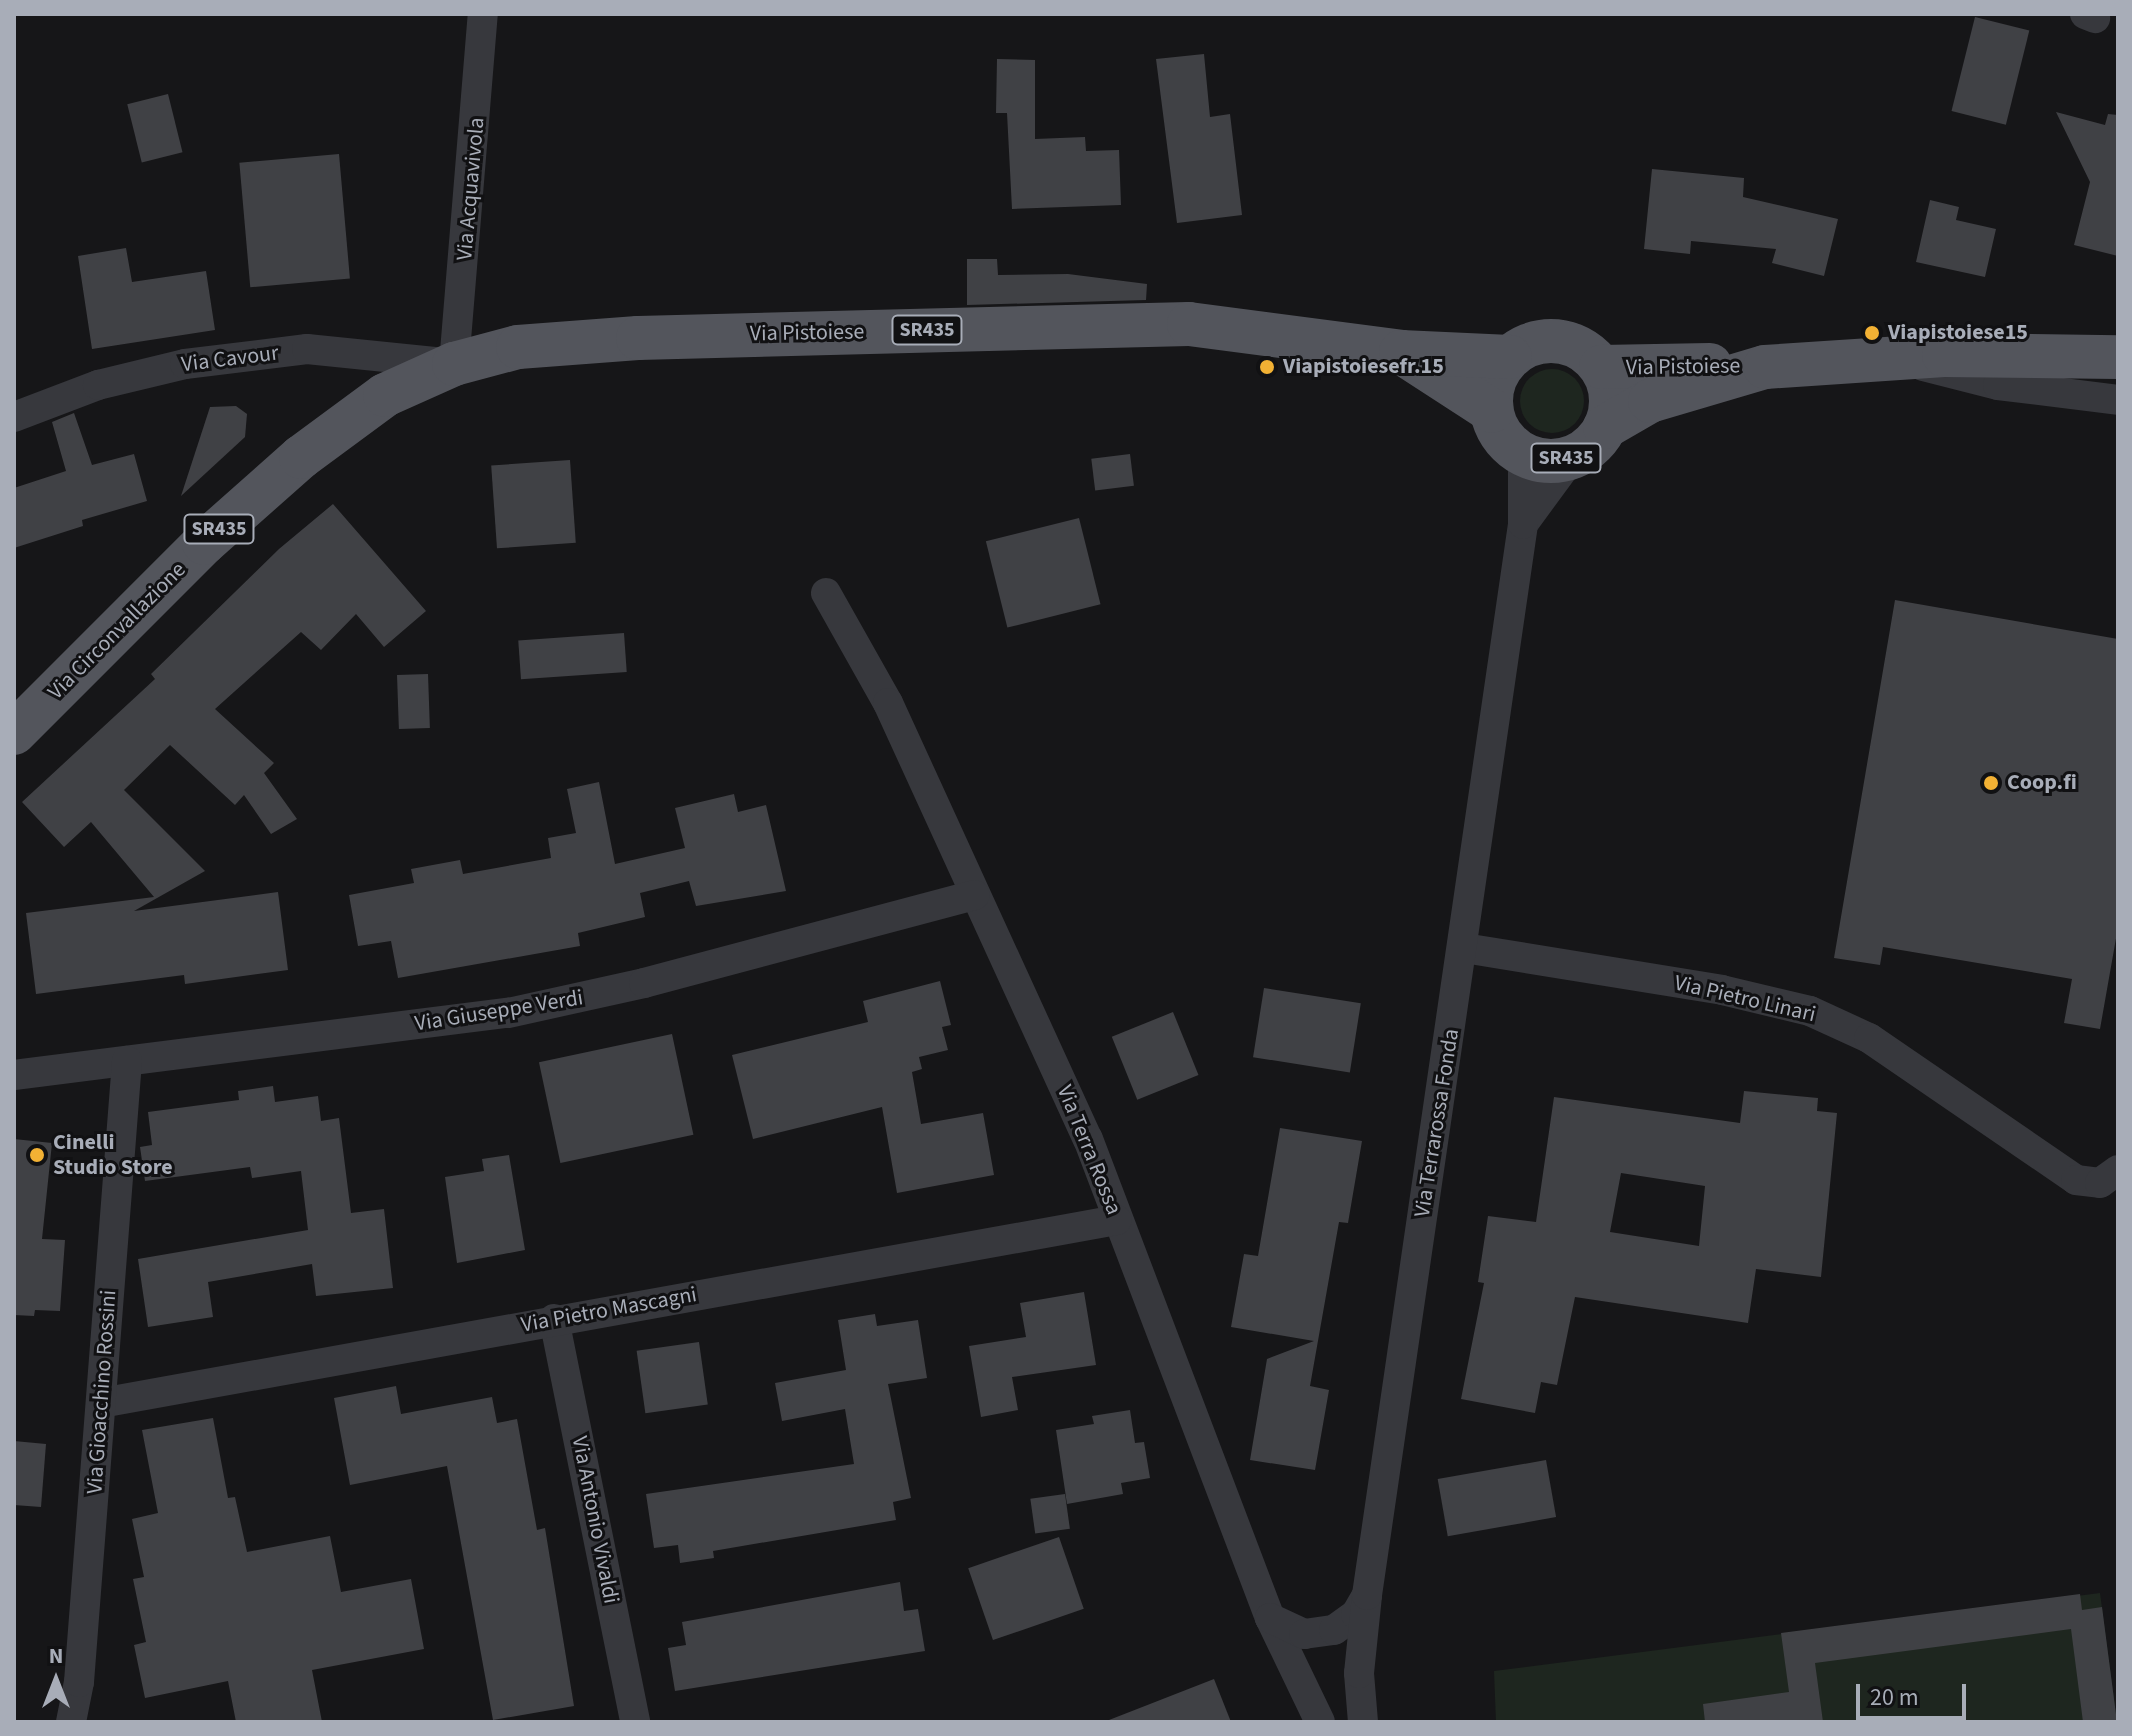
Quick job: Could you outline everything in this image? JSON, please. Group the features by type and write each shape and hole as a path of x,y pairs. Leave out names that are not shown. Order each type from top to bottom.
{"main road":[{"name":"Via Pistoiese","path":"454,364 518,347 638,338 1189,324 1401,352 1510,357 1535,343 1565,342 1601,367 1610,390 1605,427"},
{"name":"Via Pistoiese","path":"1401,352 1492,411 1502,436 1523,453"},
{"path":"1492,411 1494,382 1510,357"},
{"name":"Via Pistoiese","path":"1601,367 1765,367 1894,358 2118,357"},
{"name":"Via Circonvallazione","path":"14,733 204,543 301,457 385,395 454,364"},
{"name":"Via Pistoiese","path":"1573,456 1605,427 1650,401 1765,367"},
{"name":"SR435","path":"1523,453 1547,461 1573,456"}],"street":[{"name":"Via Acquavivola","path":"454,364 483,14"},
{"name":"Via Cavour","path":"14,417 143,373 276,353 344,351 454,364"},
{"path":"1894,358 1998,385 2118,400"},
{"name":"Via Terrarossa Fonda","path":"1363,1722 1359,1673 1367,1595 1464,948 1523,524 1523,453"},
{"name":"Via Terrarossa Fonda","path":"1523,524 1573,456"},
{"name":"Via Terra Rossa","path":"826,593 888,703 1088,1139 1270,1618 1320,1722"},
{"name":"Via Giuseppe Verdi","path":"14,1075 535,1008 974,895"},
{"name":"Via Pietro Linari","path":"1464,948 1722,990 1810,1011 1869,1038 2076,1180 2100,1183 2118,1170"},
{"name":"Via Gioacchino Rossini","path":"71,1722 101,1403 127,1061"},
{"name":"Via Pietro Mascagni","path":"101,1403 1117,1220"},
{"name":"Via Antonio Vivaldi","path":"554,1319 635,1722"},
{"path":"1270,1618 1304,1634 1319,1634 1347,1623 1367,1595"}],"shaded area":[{"path":"1552,369 1570,375 1578,383 1584,401 1578,419 1570,427 1552,433 1534,427 1526,419 1520,401 1526,383 1534,375"},
{"path":"2100,1593 2117,1722 1496,1722 1494,1671"}],"building":[{"path":"1975,17 2029,31 2006,125 1952,111"},
{"path":"1204,54 1210,117 1230,114 1242,215 1177,223 1156,59"},
{"path":"997,59 1035,60 1035,139 1085,137 1086,151 1119,150 1121,205 1012,209 1007,113 996,113"},
{"path":"168,94 183,152 142,162 127,104"},
{"path":"2056,112 2105,125 2108,114 2118,115 2118,256 2074,245 2090,182"},
{"path":"339,154 350,279 250,287 239,163"},
{"path":"1652,169 1744,178 1743,197 1838,219 1824,276 1772,263 1776,249 1691,241 1690,254 1644,249"},
{"path":"1930,200 1959,207 1956,220 1996,229 1985,277 1916,262"},
{"path":"126,248 132,282 206,271 215,330 92,349 78,256"},
{"path":"967,259 997,259 998,275 1068,274 1147,284 1146,300 967,305"},
{"path":"236,406 247,414 245,437 181,496 210,407"},
{"path":"74,413 92,465 134,454 147,501 82,520 83,526 14,548 14,488 66,471 52,422"},
{"path":"1130,454 1134,486 1095,491 1091,459"},
{"path":"570,460 576,543 497,548 491,466"},
{"path":"333,504 426,611 384,647 356,614 321,650 301,632 215,709 274,763 264,773 297,819 271,834 244,795 235,805 170,745 124,790 205,871 134,911 278,892 288,970 185,984 184,975 36,994 26,913 154,897 91,822 64,847 22,802 155,679 151,674 279,549"},
{"path":"1079,518 1101,604 1007,628 986,541"},
{"name":"Coop.fi","path":"1895,600 2118,639 2118,927 2100,1029 2064,1023 2072,979 1883,947 1880,965 1834,958"},
{"path":"624,633 627,672 521,679 518,640"},
{"path":"428,674 430,728 399,729 397,675"},
{"path":"599,782 615,864 685,848 675,808 734,794 738,812 766,805 786,891 696,906 689,881 640,893 645,917 578,933 580,946 398,978 391,941 358,946 349,895 414,883 411,869 460,860 463,874 551,858 548,838 576,833 567,789"},
{"path":"940,981 951,1025 942,1027 948,1050 919,1057 922,1069 912,1072 921,1124 983,1113 994,1175 897,1193 882,1107 753,1139 732,1055 868,1022 863,1001"},
{"path":"1264,988 1361,1003 1350,1072 1253,1057"},
{"path":"1173,1012 1198,1075 1137,1100 1112,1037"},
{"path":"672,1034 693,1135 560,1163 539,1062"},
{"path":"273,1086 275,1102 318,1096 321,1121 339,1118 351,1213 384,1209 393,1288 316,1296 312,1264 208,1282 213,1317 148,1327 138,1259 308,1230 301,1171 252,1178 250,1167 145,1181 140,1147 152,1145 148,1112 239,1100 238,1091"},
{"path":"1744,1091 1818,1098 1817,1111 1837,1113 1821,1277 1756,1269 1748,1323 1575,1297 1557,1385 1541,1382 1535,1413 1461,1399 1484,1283 1478,1282 1488,1216 1536,1222 1554,1097 1740,1123","holes":["1621,1173 1705,1186 1699,1246 1610,1232"]},
{"path":"1280,1128 1362,1141 1348,1223 1339,1222 1310,1386 1329,1390 1315,1470 1250,1460 1267,1359 1314,1341 1231,1327 1244,1254 1258,1256"},
{"path":"14,1139 52,1143 42,1239 65,1240 60,1311 35,1310 34,1316 14,1315"},
{"path":"509,1155 525,1250 457,1263 445,1177 484,1171 482,1159"},
{"path":"1084,1292 1096,1365 1012,1377 1018,1410 981,1417 969,1346 1026,1337 1020,1303"},
{"path":"875,1314 877,1326 918,1320 927,1378 888,1384 911,1498 893,1502 896,1520 713,1551 714,1558 680,1563 678,1545 654,1548 646,1494 854,1464 845,1409 782,1421 775,1383 846,1370 838,1320"},
{"path":"699,1342 708,1404 645,1413 637,1351"},
{"path":"396,1386 401,1414 492,1397 497,1423 517,1419 537,1530 545,1528 574,1706 493,1720 447,1466 350,1485 334,1398"},
{"path":"1130,1410 1135,1443 1144,1442 1150,1478 1121,1483 1123,1494 1067,1504 1056,1430 1094,1424 1092,1416"},
{"path":"213,1418 228,1498 235,1497 247,1552 330,1536 341,1592 411,1579 424,1649 312,1670 322,1722 236,1722 228,1681 145,1698 134,1645 146,1642 133,1579 144,1577 132,1519 158,1513 142,1430"},
{"path":"14,1441 46,1444 41,1507 14,1505"},
{"path":"1546,1460 1556,1517 1448,1536 1438,1479"},
{"path":"1065,1494 1070,1529 1035,1534 1030,1499"},
{"path":"1059,1537 1084,1609 993,1640 968,1568"},
{"path":"900,1582 904,1611 918,1609 925,1651 675,1691 668,1648 686,1645 682,1622"},
{"path":"2080,1594 2082,1610 2102,1607 2117,1722 2083,1722 2071,1629 1815,1663 1823,1722 1705,1722 1703,1704 1789,1692 1781,1633"},
{"path":"1214,1679 1231,1722 1109,1720"}],"place":[{"name":"Viapistoiese15","path":"1872,333"},
{"name":"Viapistoiesefr.15","path":"1267,367"},
{"name":"Coop.fi","path":"1991,783"},
{"name":"Cinelli Studio Store","path":"37,1155"}]}
